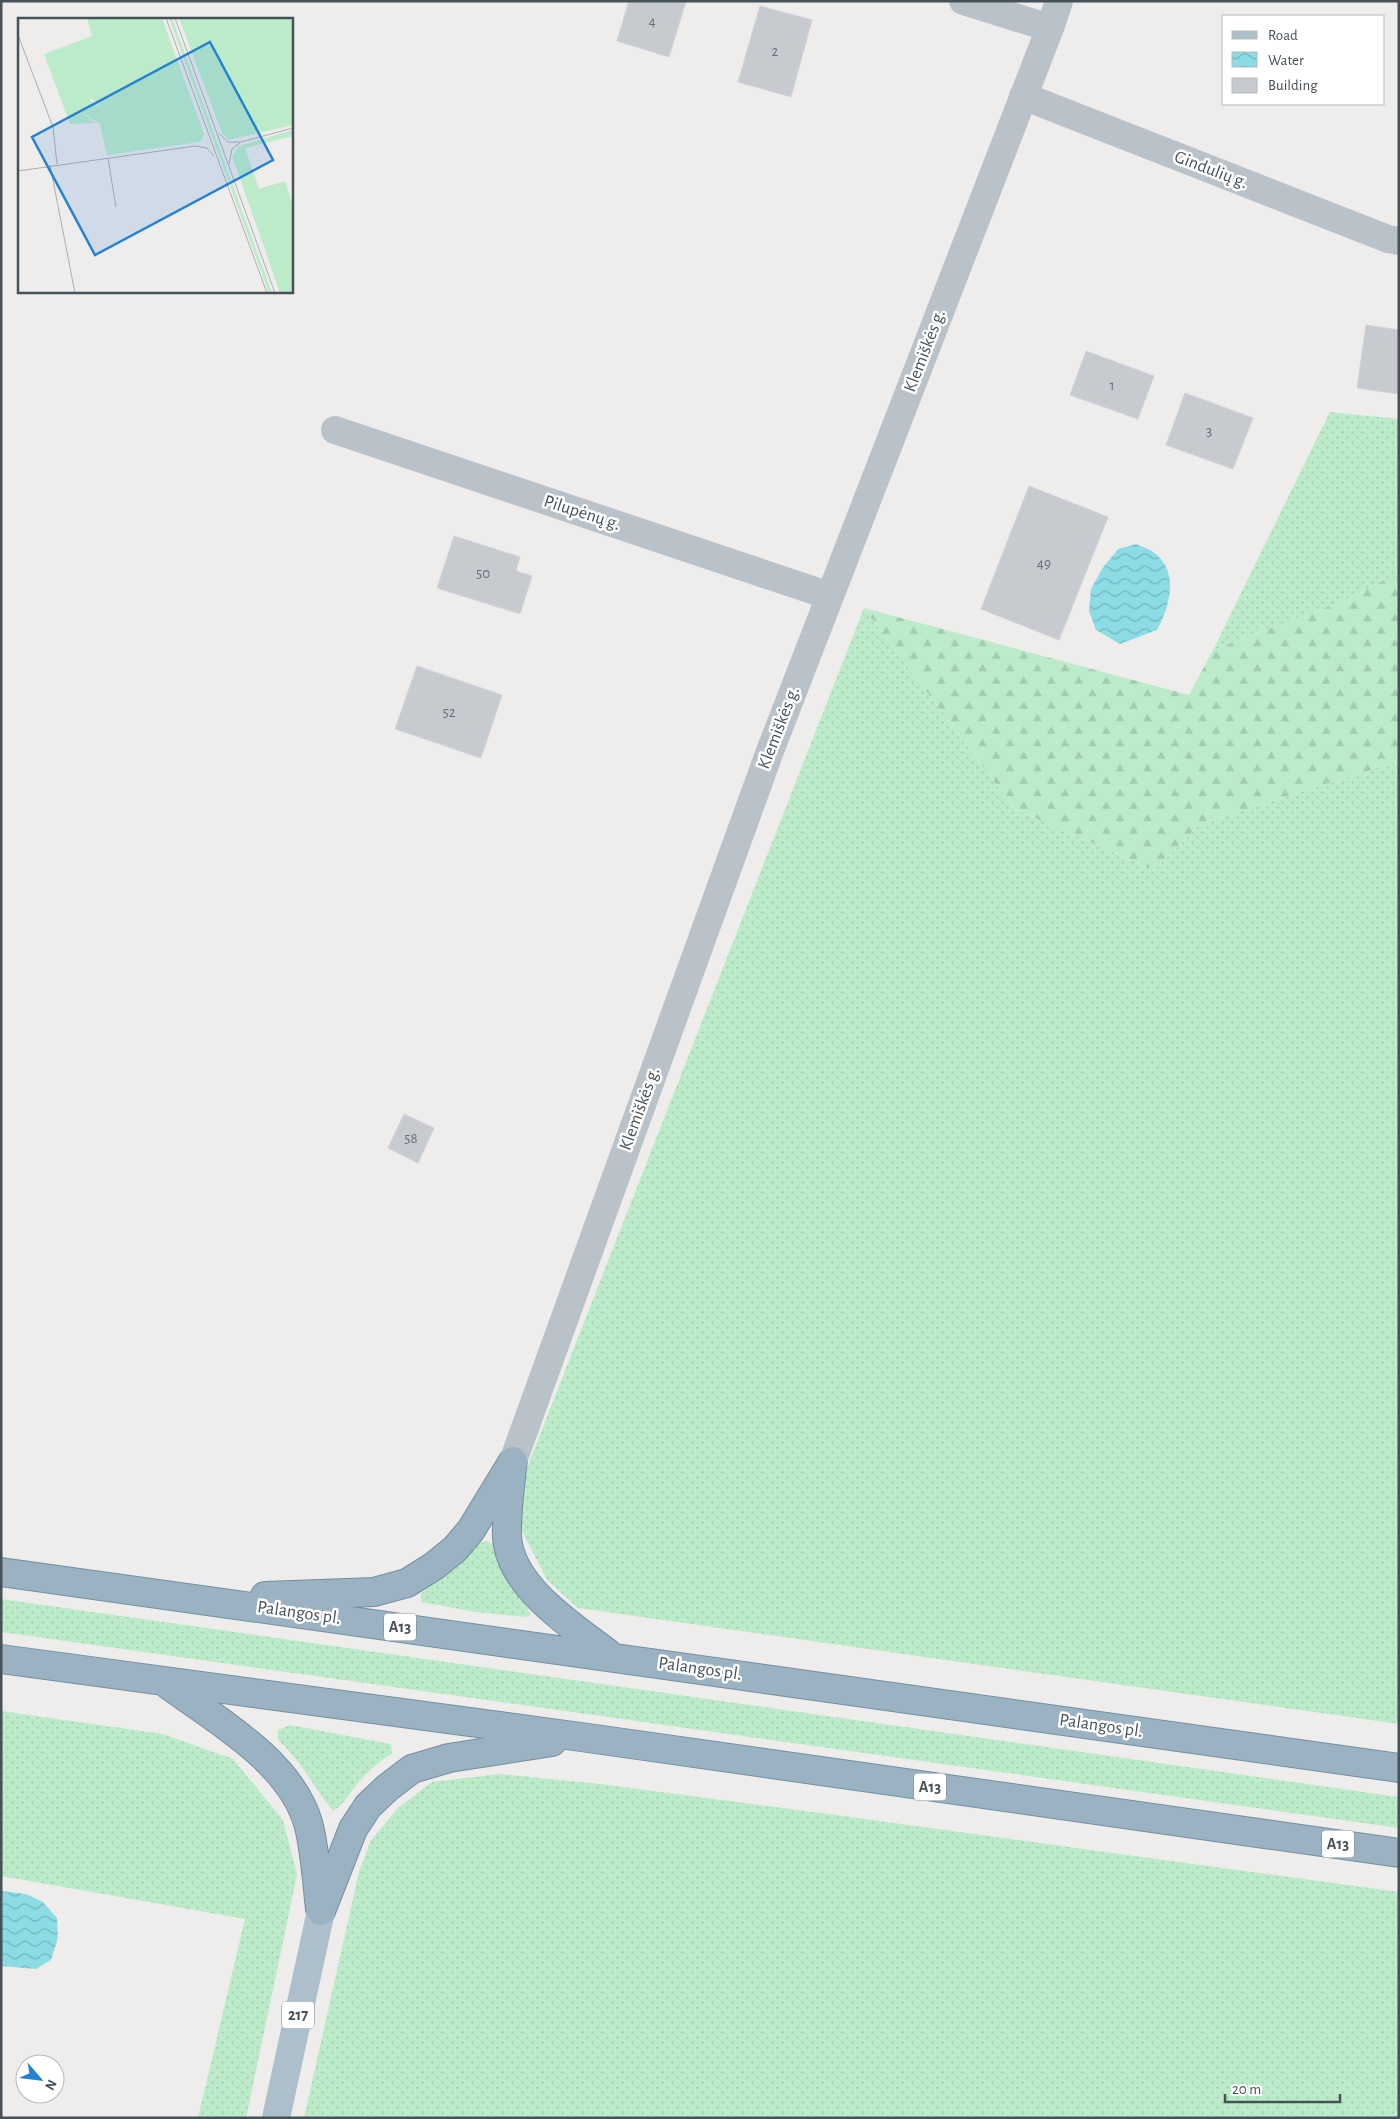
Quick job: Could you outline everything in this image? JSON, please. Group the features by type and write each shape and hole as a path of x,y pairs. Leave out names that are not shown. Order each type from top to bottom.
{"highway":[{"path":"189,1598 374,1592 407,1583 455,1550 471,1530 512,1460"},
{"path":"512,1460 506,1538 513,1561 526,1583 549,1608 612,1656"},
{"name":"Palangos pl.","path":"1,1572 612,1656 1399,1768"},
{"name":"A13","path":"1,1659 1399,1853"},
{"path":"163,1682 275,1766 296,1793 308,1823 321,1912"},
{"path":"321,1912 353,1828 368,1806 387,1788 412,1769 449,1758 581,1738"}],"main road":[{"name":"217","path":"276,2118 321,1912"}],"street":[{"path":"963,1 1050,28"},
{"name":"Klemiškės g.","path":"512,1460 770,751 1059,1"},
{"name":"Gindulių g.","path":"1023,96 1388,239 1399,241"},
{"name":"Pilupėnų g.","path":"334,430 830,596"}],"green space":[{"path":"1330,412 1399,419 1399,587 1388,578 1346,600 1213,650"},
{"path":"1388,578 1399,587 1399,761 1200,824 1154,870 1015,809 864,608 1189,695 1213,650 1346,600"},
{"path":"864,608 1015,809 1154,870 1200,824 1399,761 1399,1724 578,1608 547,1580 520,1527 523,1478"},
{"path":"487,1541 493,1544 531,1615 526,1617 476,1612 421,1602 421,1594 480,1543"},
{"path":"1,1599 1399,1797 1399,1828 1,1632"},
{"path":"1,1711 163,1734 233,1759 283,1820 297,1875 246,2118 198,2118 245,1919 1,1876"},
{"path":"290,1725 391,1744 392,1754 370,1770 344,1802 333,1811 294,1756 278,1740 278,1730"},
{"path":"500,1774 600,1784 821,1813 1399,1892 1399,2118 304,2118 359,1872 371,1840 399,1807 432,1782"}],"water":[{"path":"1136,544 1153,552 1164,563 1168,572 1170,592 1165,612 1157,630 1120,644 1096,630 1089,611 1091,589 1102,569 1118,549"},
{"path":"1,1891 26,1894 43,1902 57,1918 58,1938 51,1960 36,1969 1,1966"}],"building":[{"path":"629,1 686,1 669,57 617,41"},
{"path":"760,6 812,20 791,97 738,82"},
{"path":"1366,325 1399,330 1399,394 1357,388"},
{"path":"1086,351 1154,376 1138,419 1070,395"},
{"path":"1185,393 1253,418 1233,469 1166,445"},
{"path":"1029,486 1108,517 1059,640 981,609"},
{"path":"454,536 520,557 516,571 532,576 520,614 437,588"},
{"path":"417,666 502,695 481,758 395,729"},
{"path":"404,1114 434,1128 418,1163 388,1148"}]}
